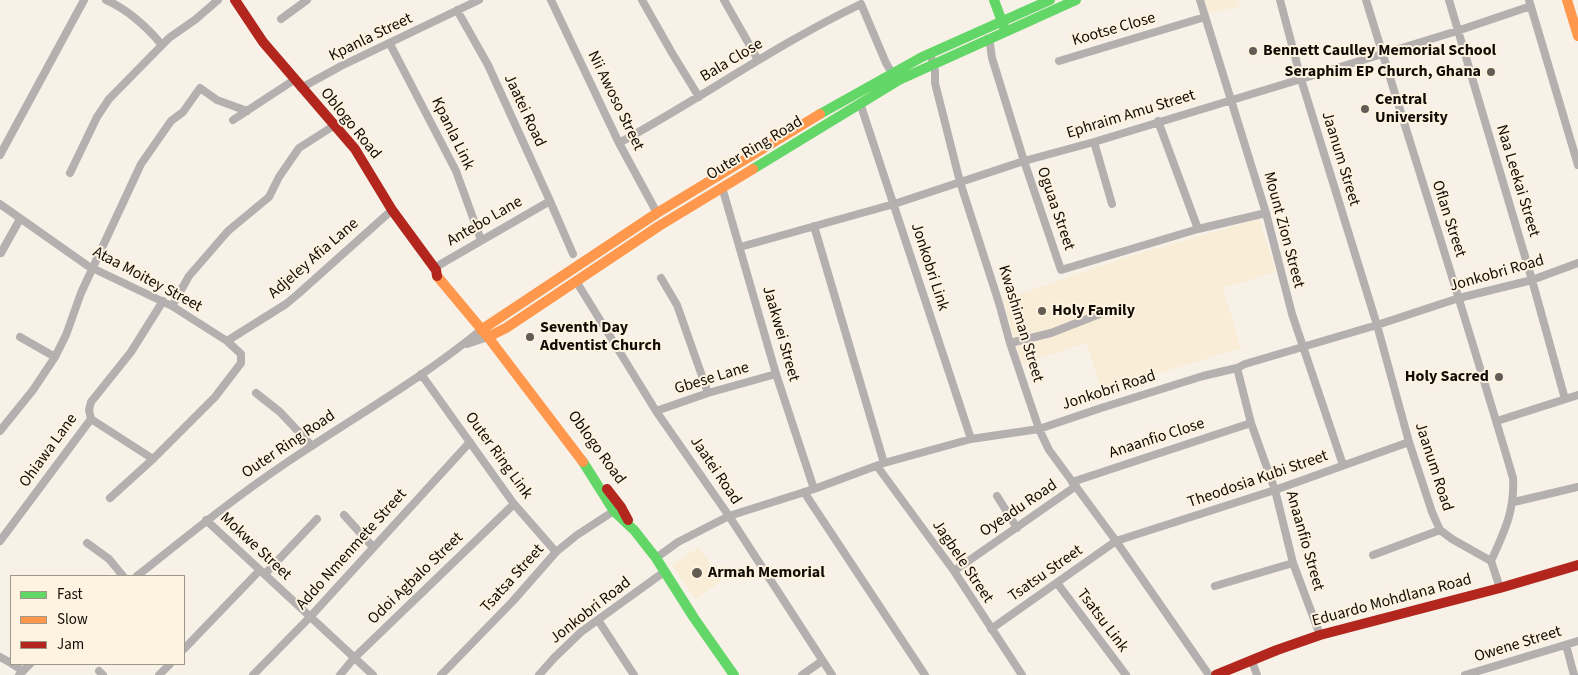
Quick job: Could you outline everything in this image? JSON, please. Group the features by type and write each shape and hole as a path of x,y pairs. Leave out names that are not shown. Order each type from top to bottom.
{"main road":[{"name":"Oblogo Road","path":"235,0 262,42 355,149 392,210 435,269 437,276 488,332 617,509 656,558 734,675"},
{"path":"994,0 1006,32"},
{"name":"Outer Ring Road","path":"488,332 576,281 722,187 928,60 1002,21 1050,0"},
{"name":"Outer Ring Road","path":"488,332 657,213 806,122 892,73 1006,32 1076,0"},
{"path":"1567,0 1578,36"},
{"name":"Eduardo Mohdlana Road","path":"1216,675 1320,635 1500,588 1578,565"}],"street":[{"path":"0,155 84,0"},
{"path":"106,0 127,10 162,45"},
{"path":"70,173 101,109 162,45 218,0"},
{"path":"281,20 307,0"},
{"name":"Kpanla Street","path":"302,88 342,66 479,0"},
{"name":"Nii Awoso Street","path":"551,0 619,143 657,213"},
{"path":"642,0 699,97"},
{"path":"724,0 758,60"},
{"name":"Mount Zion Street","path":"1200,0 1266,213 1292,314 1343,465"},
{"name":"Jaanum Street","path":"1280,0 1301,79 1377,325"},
{"name":"Oflan Street","path":"1366,0 1513,478 1514,502 1511,514 1491,561"},
{"name":"Naa Leekai Street","path":"1449,0 1532,280 1565,399"},
{"path":"1530,3 1578,165"},
{"name":"Ephraim Amu Street","path":"740,247 894,204 1024,161 1094,142 1457,31 1530,3"},
{"name":"Bala Close","path":"619,143 668,117 758,60 861,4 886,64 892,73"},
{"name":"Jaatei Road","path":"457,10 488,66 573,254"},
{"name":"Kootse Close","path":"1059,61 1205,17"},
{"name":"Oguaa Street","path":"987,39 1024,161 1061,270 1198,229 1266,213"},
{"name":"Kpanla Link","path":"390,44 456,171 481,240"},
{"name":"Kwashiman Street","path":"928,60 960,182 1039,429 1049,450 1116,541 1209,675"},
{"path":"233,120 294,80"},
{"path":"0,431 33,390 55,357 66,335 81,293 141,164 171,121 183,112 200,88 217,100 247,111"},
{"name":"Jonkobri Link","path":"860,103 971,440"},
{"path":"1158,121 1198,229"},
{"path":"172,306 189,276 228,231 269,197 279,177 299,148 335,125"},
{"path":"1094,142 1112,204"},
{"name":"Jaakwei Street","path":"722,187 776,374 814,489"},
{"name":"Antebo Lane","path":"435,269 481,240 550,201"},
{"name":"Ataa Moitey Street","path":"0,204 93,269 172,306 227,341 241,354 241,363 215,398 110,498"},
{"name":"Adjeley Afia Lane","path":"227,341 286,304 392,210"},
{"path":"1,253 20,219"},
{"name":"Jagbele Street","path":"814,226 881,465 954,571 1022,675"},
{"name":"Jonkobri Road","path":"656,558 678,542 729,516 881,465 971,440 1039,429 1203,376 1237,368 1459,298 1532,280 1578,263"},
{"path":"661,278 677,305 708,393"},
{"name":"Jaatei Road","path":"576,281 656,411 729,516 832,675"},
{"name":"Ohiawa Lane","path":"0,541 91,419 89,410 91,402 131,352 163,301"},
{"path":"1010,343 1051,333 1110,310"},
{"name":"Jaanum Road","path":"1377,325 1409,442 1440,530 1491,561"},
{"name":"Outer Ring Road","path":"138,575 206,520 312,446 463,345 488,332"},
{"path":"20,337 55,357"},
{"name":"Anaanfio Street","path":"1237,368 1251,423 1275,490 1293,563 1320,635"},
{"name":"Outer Ring Link","path":"421,374 514,504 556,552"},
{"name":"Gbese Lane","path":"656,411 708,393 776,374"},
{"path":"256,393 280,412 312,446"},
{"path":"1496,421 1578,395"},
{"path":"91,419 153,459"},
{"name":"Anaanfio Close","path":"1074,484 1251,423"},
{"name":"Addo Nmenmete Street","path":"253,675 310,617 470,442"},
{"name":"Theodosia Kubi Street","path":"1116,541 1275,490 1409,442"},
{"name":"Oyeadu Road","path":"954,571 1017,528 1074,484"},
{"path":"1514,502 1578,487"},
{"path":"804,492 925,675"},
{"path":"998,496 1017,528"},
{"name":"Odoi Agbalo Street","path":"340,675 354,658 514,504"},
{"name":"Tsatsa Street","path":"441,675 556,552 577,535 617,509"},
{"path":"344,515 373,547"},
{"path":"185,648 317,519"},
{"name":"Mokwe Street","path":"206,520 373,675"},
{"path":"1373,555 1440,530"},
{"name":"Tsatsu Street","path":"991,629 1116,541"},
{"path":"86,542 109,559 122,575"},
{"path":"1491,561 1500,588"},
{"path":"1215,586 1293,563"},
{"name":"Jonkobri Road","path":"539,675 570,642 664,572"},
{"name":"Tsatsu Link","path":"1057,583 1126,675"},
{"path":"598,620 634,675"},
{"name":"Owene Street","path":"1465,675 1482,673 1578,641"},
{"path":"1566,645 1574,675"},
{"path":"1252,660 1257,675"},
{"path":"802,675 822,661"},
{"path":"159,675 169,665"}],"shaded area":[{"path":"1205,0 1238,0 1240,6 1209,14"},
{"path":"1259,219 1276,272 1223,288 1241,348 1101,391 1087,343 1021,364 1003,300 1130,256"},
{"name":"Armah Memorial","path":"699,547 722,581 695,599 672,565"}],"traffic: fast":[{"path":"994,0 1004,27"},
{"path":"820,114 922,57 1050,0"},
{"path":"753,169 899,80 1076,0"},
{"path":"583,462 614,511 634,530 656,558 694,618 734,675"}],"traffic: slow":[{"path":"1567,0 1578,36"},
{"path":"481,330 657,213 820,114"},
{"path":"488,337 506,328 659,226 753,169"},
{"path":"437,276 488,337 583,462"}],"traffic: jam":[{"path":"235,0 263,42 355,149 392,210 436,270 437,276"},
{"path":"607,489 628,520"},
{"path":"1216,675 1320,635 1500,588 1578,565"}],"place":[{"name":"Bennett Caulley Memorial School","path":"1253,51"},
{"name":"Seraphim EP Church, Ghana","path":"1491,72"},
{"name":"Central University","path":"1365,109"},
{"name":"Holy Family","path":"1042,311"},
{"name":"Seventh Day Adventist Church","path":"530,337"},
{"name":"Holy Sacred","path":"1499,377"},
{"name":"Armah Memorial","path":"697,573"}]}
